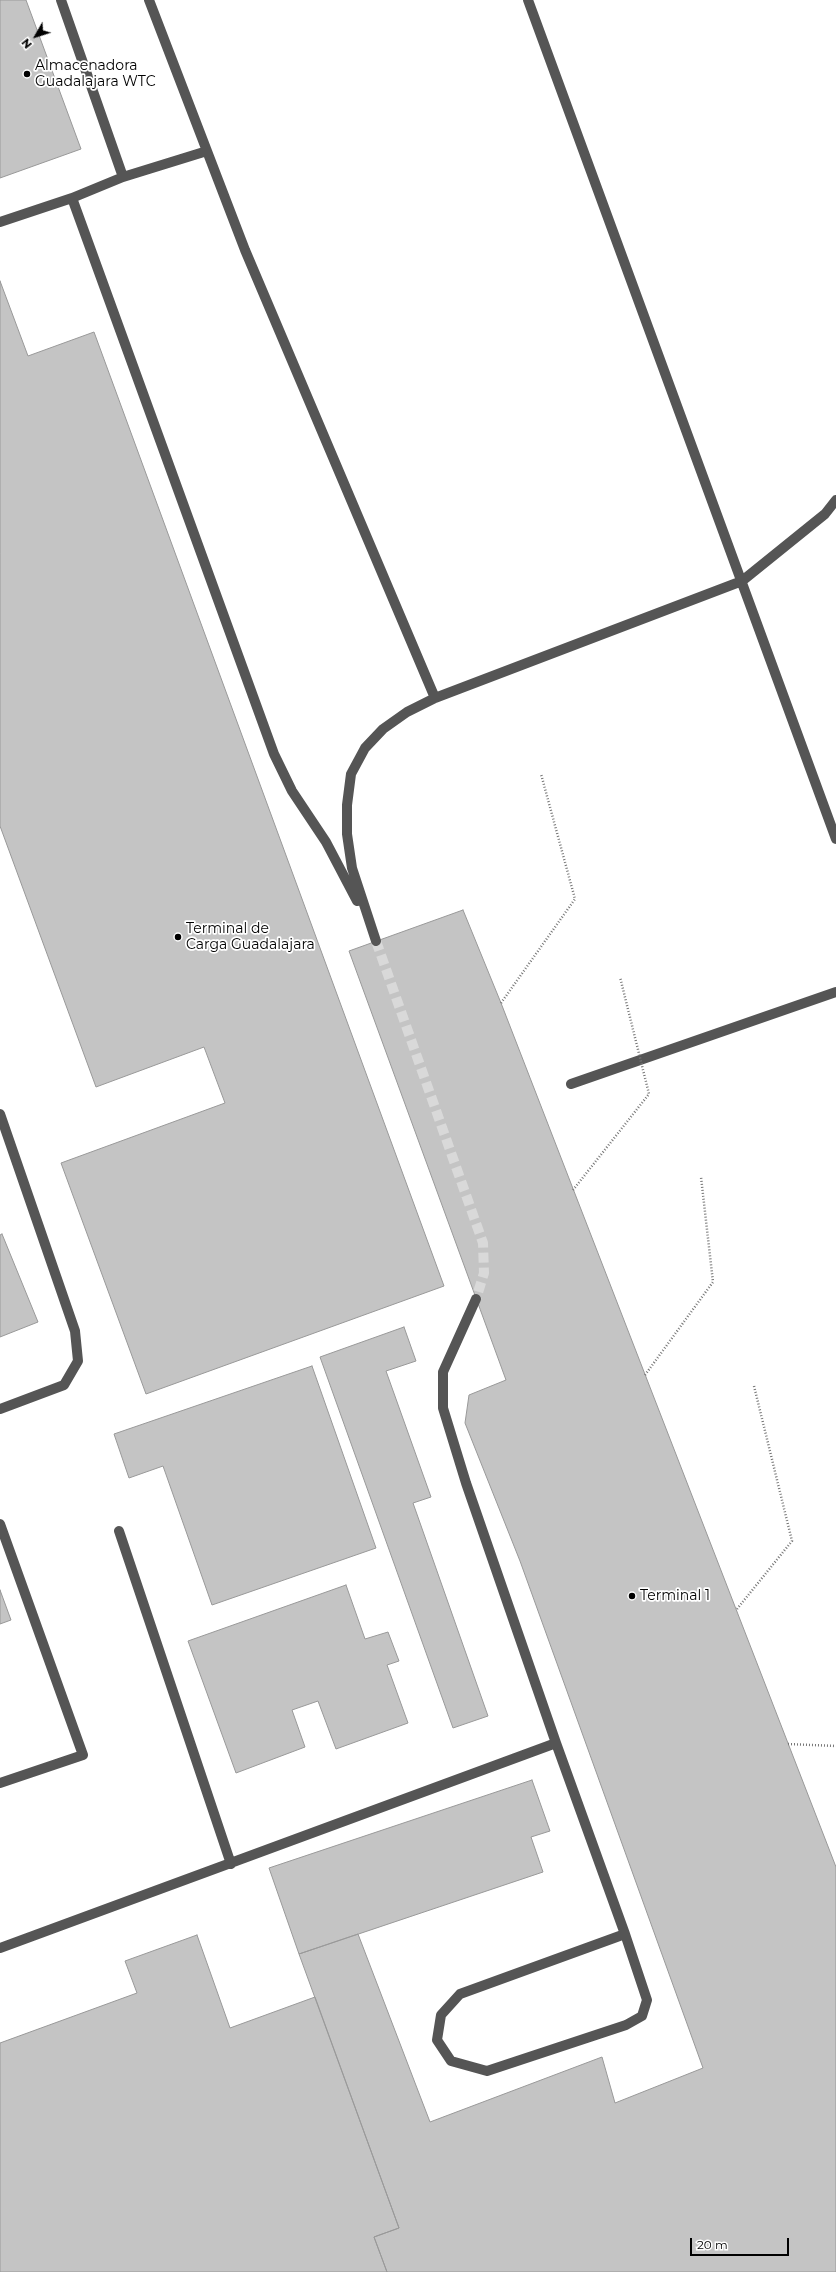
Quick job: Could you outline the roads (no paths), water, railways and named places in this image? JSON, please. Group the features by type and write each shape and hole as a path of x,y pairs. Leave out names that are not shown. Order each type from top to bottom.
{"lane":[{"path":"61,0 123,177"},
{"path":"149,0 245,250 435,698"},
{"path":"528,0 836,839"},
{"path":"0,222 72,198 123,177 207,151"},
{"path":"72,198 274,754 292,791 343,873 376,941 352,868 347,834 347,805 351,774 365,748 383,729 407,712 435,698 742,582 825,514 836,500"},
{"path":"571,1084 836,992"},
{"path":"0,1114 75,1331 78,1361 64,1385 0,1409"},
{"path":"476,1300 443,1372 443,1408 466,1483 556,1743 625,1934 648,2000 642,2016 626,2025 487,2071 451,2062 437,2040 441,2015 460,1994 625,1934"},
{"path":"0,1524 83,1755 0,1783"},
{"path":"119,1532 231,1864"},
{"path":"0,1948 556,1743"}],"tunnel":[{"path":"376,941 483,1243 484,1273 476,1299"}],"place":[{"name":"Almacenadora Guadalajara WTC","path":"27,74"},
{"name":"Terminal de Carga Guadalajara","path":"178,937"},
{"name":"Terminal 1","path":"632,1596"}]}
